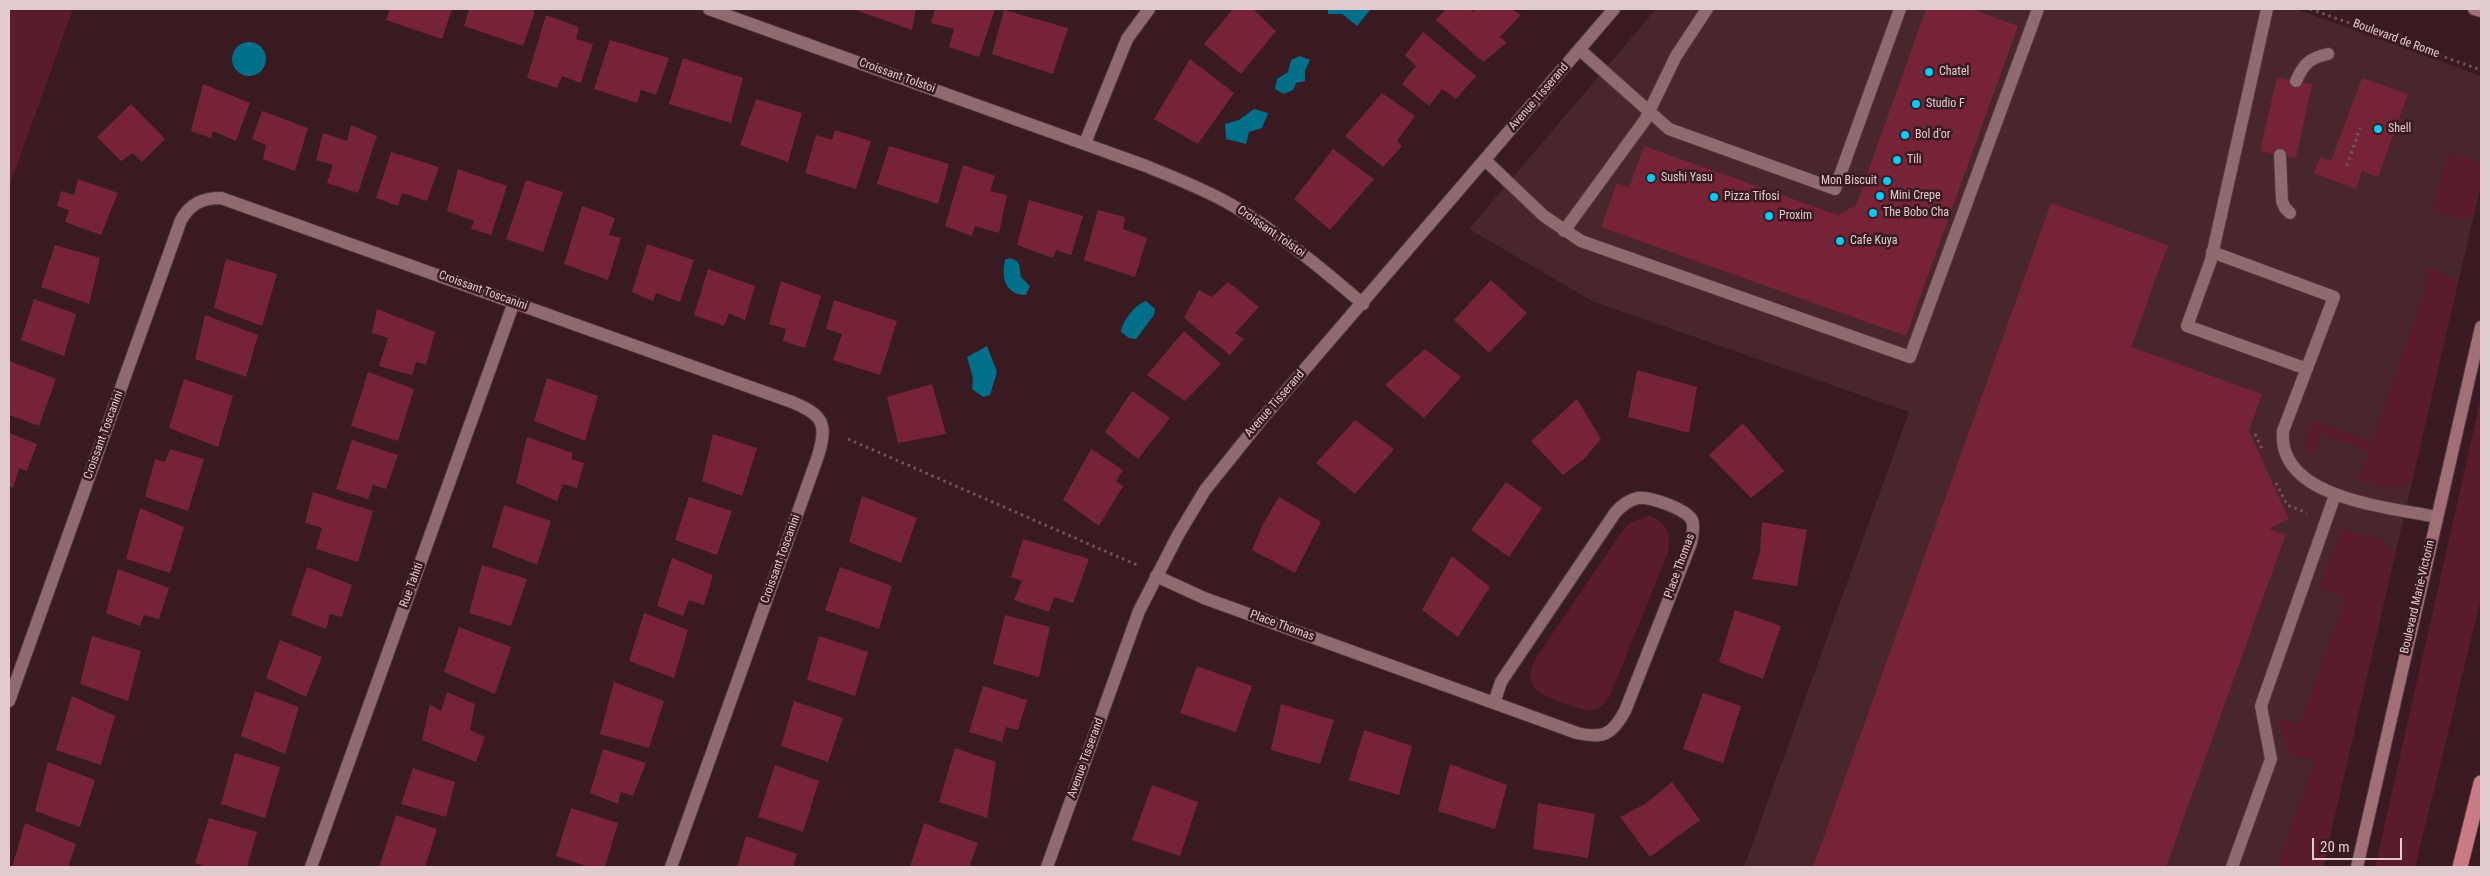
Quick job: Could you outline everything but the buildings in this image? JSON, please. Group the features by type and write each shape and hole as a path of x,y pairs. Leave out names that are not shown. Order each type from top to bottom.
{"highway":[{"path":"2460,867 2481,783"}],"main road":[{"path":"2474,9 2481,11"},
{"name":"Boulevard Marie-Victorin","path":"2356,867 2481,327"}],"street":[{"name":"Croissant Tolstoi","path":"709,9 1146,166 1228,203 1278,236 1363,304"},
{"path":"1085,143 1127,39 1149,9"},
{"name":"Avenue Tisserand","path":"1047,867 1137,618 1156,576 1191,511 1214,478 1262,419 1363,304 1614,9"},
{"path":"1564,231 1649,113 1676,56 1707,9"},
{"path":"1580,50 1669,129 1835,189 1900,9"},
{"path":"1485,160 1544,216 1564,231 1602,250 1910,357 2038,9"},
{"path":"2267,9 2212,252 2187,326 2307,369"},
{"path":"2296,80 2306,62 2313,57 2328,54"},
{"path":"2280,155 2282,201 2285,208 2290,212"},
{"name":"Croissant Toscanini","path":"9,700 176,233 185,213 193,205 210,198 221,198 792,402 815,413 821,420 823,431 818,456 671,867"},
{"path":"2212,252 2334,297 2283,431 2284,446 2299,474 2318,488 2335,495 2436,518"},
{"name":"Rue Tahiti","path":"311,867 514,302"},
{"path":"2232,867 2271,759 2261,706 2335,495"},
{"name":"Place Thomas","path":"1156,576 1204,598 1494,703 1577,733 1601,736 1611,732 1625,711 1691,543 1694,529 1692,519 1684,512 1651,499 1638,498 1624,503 1611,519 1501,682 1494,703"}],"path":[{"name":"Boulevard de Rome","path":"2310,9 2481,70"},
{"path":"2347,166 2360,128"},
{"path":"848,439 1137,565"}],"shaded area":[{"path":"9,9 73,9 9,187"},
{"path":"1656,9 2296,9 2481,76 2481,184 2323,867 1744,867 1909,412 1592,301 1469,229"},
{"path":"2451,153 2475,160 2481,166 2482,171 2474,213 2463,220 2433,210 2446,157"},
{"path":"2428,267 2458,280 2412,481 2399,489 2358,481 2369,451 2321,434 2313,457 2307,449 2307,436 2313,421 2372,441 2425,289"},
{"path":"2481,398 2481,599 2415,867 2375,867"},
{"path":"1650,516 1661,522 1667,530 1669,540 1668,552 1610,696 1600,707 1589,710 1575,707 1543,694 1532,684 1530,677 1536,658 1623,530 1631,522"},
{"path":"2341,529 2382,539 2394,554 2323,867 2277,867 2314,761 2288,752 2278,718 2300,724 2345,597 2320,588"}],"water":[{"path":"1328,9 1371,9 1357,26 1342,14 1328,14"},
{"path":"249,42 256,43 261,47 265,52 265,66 261,71 256,75 249,76 242,75 237,71 233,66 232,59 233,52 237,47 242,43"},
{"path":"1300,56 1310,60 1305,71 1305,81 1296,83 1293,90 1284,94 1275,89 1277,79 1288,72 1291,60"},
{"path":"1254,109 1268,113 1262,128 1249,132 1246,144 1226,139 1225,124 1239,120"},
{"path":"1010,258 1018,263 1021,277 1030,286 1026,295 1013,292 1006,284 1004,266 1005,260"},
{"path":"1146,301 1155,309 1154,315 1136,339 1129,338 1121,332 1124,323 1134,309"},
{"path":"987,346 997,372 990,395 983,397 972,389 973,378 967,357"}],"place":[{"name":"Chatel","path":"1929,72"},
{"name":"Studio F","path":"1916,104"},
{"name":"Shell","path":"2378,129"},
{"name":"Bol d'or","path":"1905,135"},
{"name":"Tili","path":"1897,160"},
{"name":"Sushi Yasu","path":"1651,178"},
{"name":"Mon Biscuit","path":"1887,181"},
{"name":"Mini Crepe","path":"1880,196"},
{"name":"Pizza Tifosi","path":"1714,197"},
{"name":"The Bobo Cha","path":"1873,213"},
{"name":"Proxim","path":"1769,216"},
{"name":"Cafe Kuya","path":"1840,241"}]}
